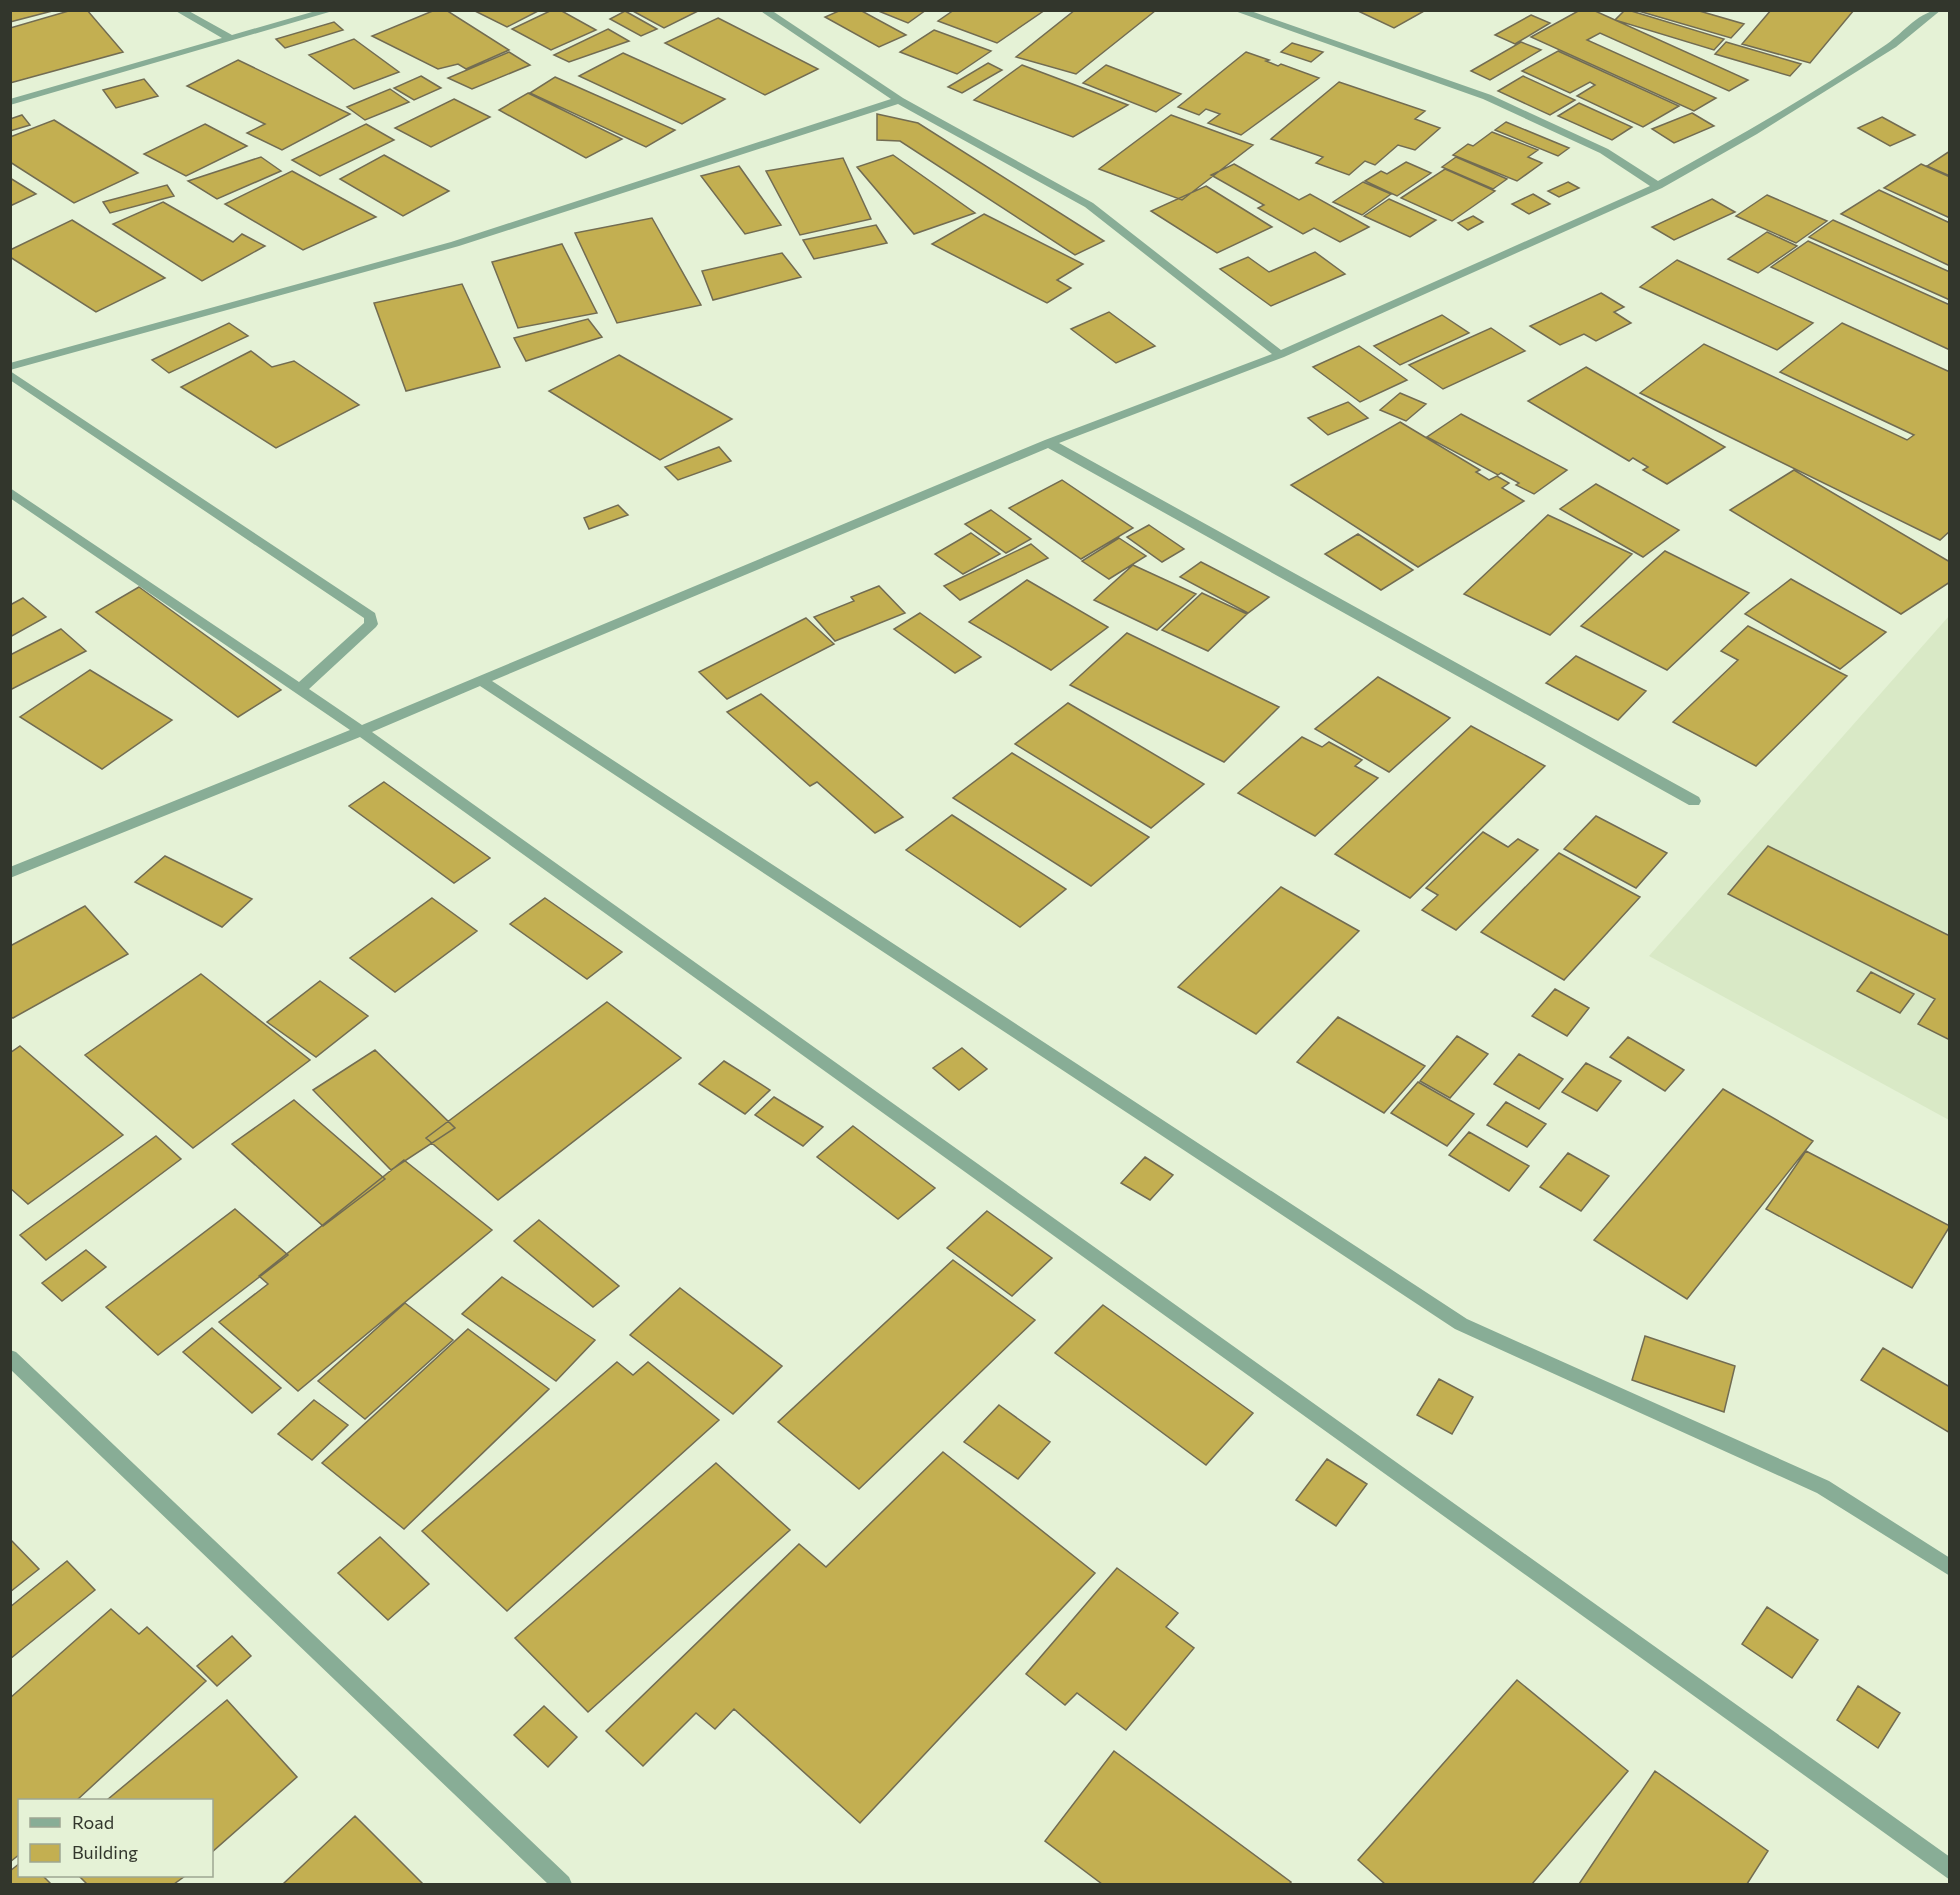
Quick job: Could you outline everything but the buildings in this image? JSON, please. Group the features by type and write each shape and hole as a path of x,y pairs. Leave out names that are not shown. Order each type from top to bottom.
{"street":[{"path":"179,10 231,39"},
{"path":"10,102 331,10"},
{"path":"764,10 899,100 1089,205 1280,355"},
{"path":"1237,10 1487,97 1604,152 1658,186"},
{"path":"10,873 361,731 1049,443 1280,355 1658,186 1753,132 1872,58 1936,10"},
{"path":"10,367 455,244 899,100"},
{"path":"10,374 370,616 371,624 300,689"},
{"path":"1049,443 1694,801"},
{"path":"10,492 361,731 1950,1870"},
{"path":"481,680 1461,1324 1823,1487 1950,1568"},
{"path":"10,1357 562,1884"}],"shaded area":[{"path":"1949,616 1949,1120 1649,956"}]}
